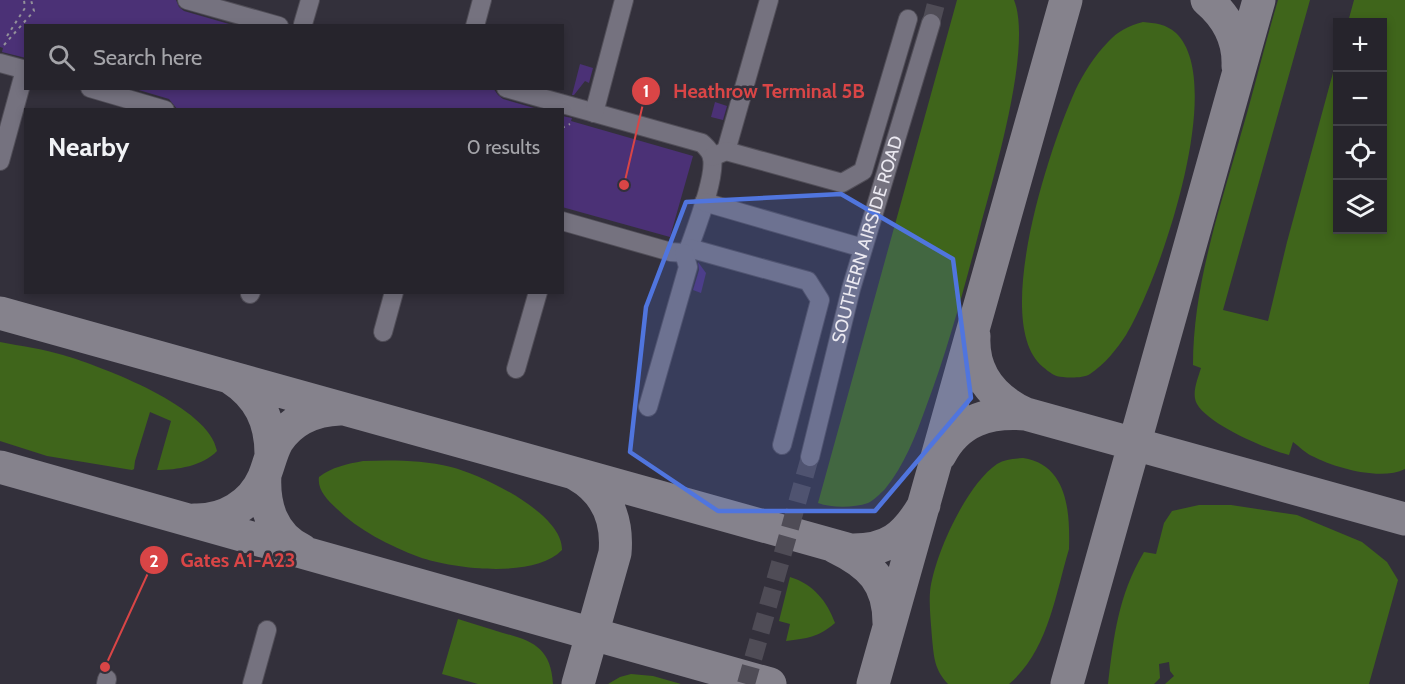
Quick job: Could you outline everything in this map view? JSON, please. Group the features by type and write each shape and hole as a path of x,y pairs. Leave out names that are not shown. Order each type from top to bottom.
{"street":[{"path":"187,0 272,24"},
{"path":"303,24 310,0"},
{"path":"476,24 482,0"},
{"path":"594,113 624,0"},
{"path":"648,407 688,267 687,251 769,0"},
{"path":"513,90 702,143 719,154 842,183 862,171 908,19"},
{"name":"SOUTHERN AIRSIDE ROAD","path":"810,457 851,289 931,23"},
{"path":"0,63 24,70"},
{"path":"0,161 24,74"},
{"path":"97,90 157,108"},
{"path":"704,202 863,248"},
{"path":"564,222 671,252 687,251 808,281 820,300 782,445"},
{"path":"384,332 394,294"},
{"path":"516,369 537,294"},
{"path":"252,684 267,630"}],"path":[{"path":"6,36 25,8 24,0"},
{"path":"4,45 34,10 32,0"},
{"path":"564,127 570,124"}],"highlighted area":[{"path":"841,194 953,259 971,398 875,511 718,511 630,452 646,307 686,202"}],"green space":[{"path":"957,0 1014,0 1019,21 1019,48 1009,113 962,296 922,418 904,460 892,480 877,497 862,505 836,507 824,505 818,503"},
{"path":"1278,0 1310,0 1223,310 1268,321 1333,73 1333,234 1387,234 1387,18 1349,18 1354,0 1405,0 1405,469 1384,474 1345,469 1309,455 1293,442 1289,455 1279,452 1225,428 1203,412 1195,400 1201,368 1193,365 1197,308 1215,223"},
{"path":"1143,22 1160,24 1176,33 1190,58 1195,94 1192,136 1183,182 1155,272 1140,309 1119,346 1090,374 1077,377 1057,376 1043,367 1028,345 1022,313 1024,274 1030,232 1040,190 1065,116 1086,71 1098,53 1116,35 1128,27"},
{"path":"0,342 63,355 103,369 152,391 176,404 196,419 210,435 217,451 197,464 157,470 171,421 150,412 132,470 47,456 0,441"},
{"path":"1023,458 1038,462 1049,470 1058,480 1067,506 1069,549 1054,604 1033,656 1009,684 948,684 937,668 932,638 930,592 938,560 953,522 985,474 1000,462"},
{"path":"363,461 430,463 465,471 482,478 535,510 559,536 562,550 549,559 533,565 493,569 452,565 419,557 397,548 354,523 326,498 321,490 319,477 334,468"},
{"path":"1199,505 1231,505 1297,515 1362,542 1387,562 1398,580 1369,684 1165,684 1174,676 1170,671 1169,662 1159,664 1160,678 1154,684 1108,684 1118,616 1135,568 1144,552 1156,554 1164,523 1172,511"},
{"path":"790,577 806,584 818,594 835,623 823,632 786,641 790,624 779,621"},
{"path":"458,619 532,643 539,648 549,662 553,684 478,684 442,674"},
{"path":"631,674 653,676 681,684 608,684"}],"building":[{"path":"0,0 176,0 184,11 229,24 24,24 24,58 2,52 3,48 0,47"},
{"path":"580,64 593,68 589,83 585,81 572,95"},
{"path":"139,90 494,90 503,99 534,108 176,108 169,99"},
{"path":"715,102 727,106 723,120 711,117"},
{"path":"564,116 572,118 571,121 693,156 670,237 564,208"},
{"path":"698,262 706,273 701,293 693,290 699,270"}],"taxiway":[{"path":"873,684 1066,0"},
{"path":"1207,0 1226,21 1234,38 1238,66"},
{"path":"1067,684 1259,0"},
{"path":"0,313 850,550 875,548 894,540 910,526 924,505"},
{"path":"974,336 977,362 987,383 1004,401 1026,414 1405,519"},
{"path":"231,378 249,393 262,410 269,431 271,454"},
{"path":"194,520 216,518 244,503 259,487 277,442 289,428 313,414 340,409"},
{"path":"940,455 956,433 976,420 999,414 1026,414"},
{"path":"0,467 770,684"},
{"path":"265,474 266,497 271,518 283,537 302,550"},
{"path":"577,475 603,498 615,529 615,553 578,684"},
{"path":"835,547 858,560 875,576 885,596 889,623"}],"tunnel":[{"path":"931,23 937,0"},
{"path":"746,684 810,457"}],"place":[{"name":"Heathrow Terminal 5B","path":"624,185"},
{"name":"Gates A1-A23","path":"105,667"}]}
